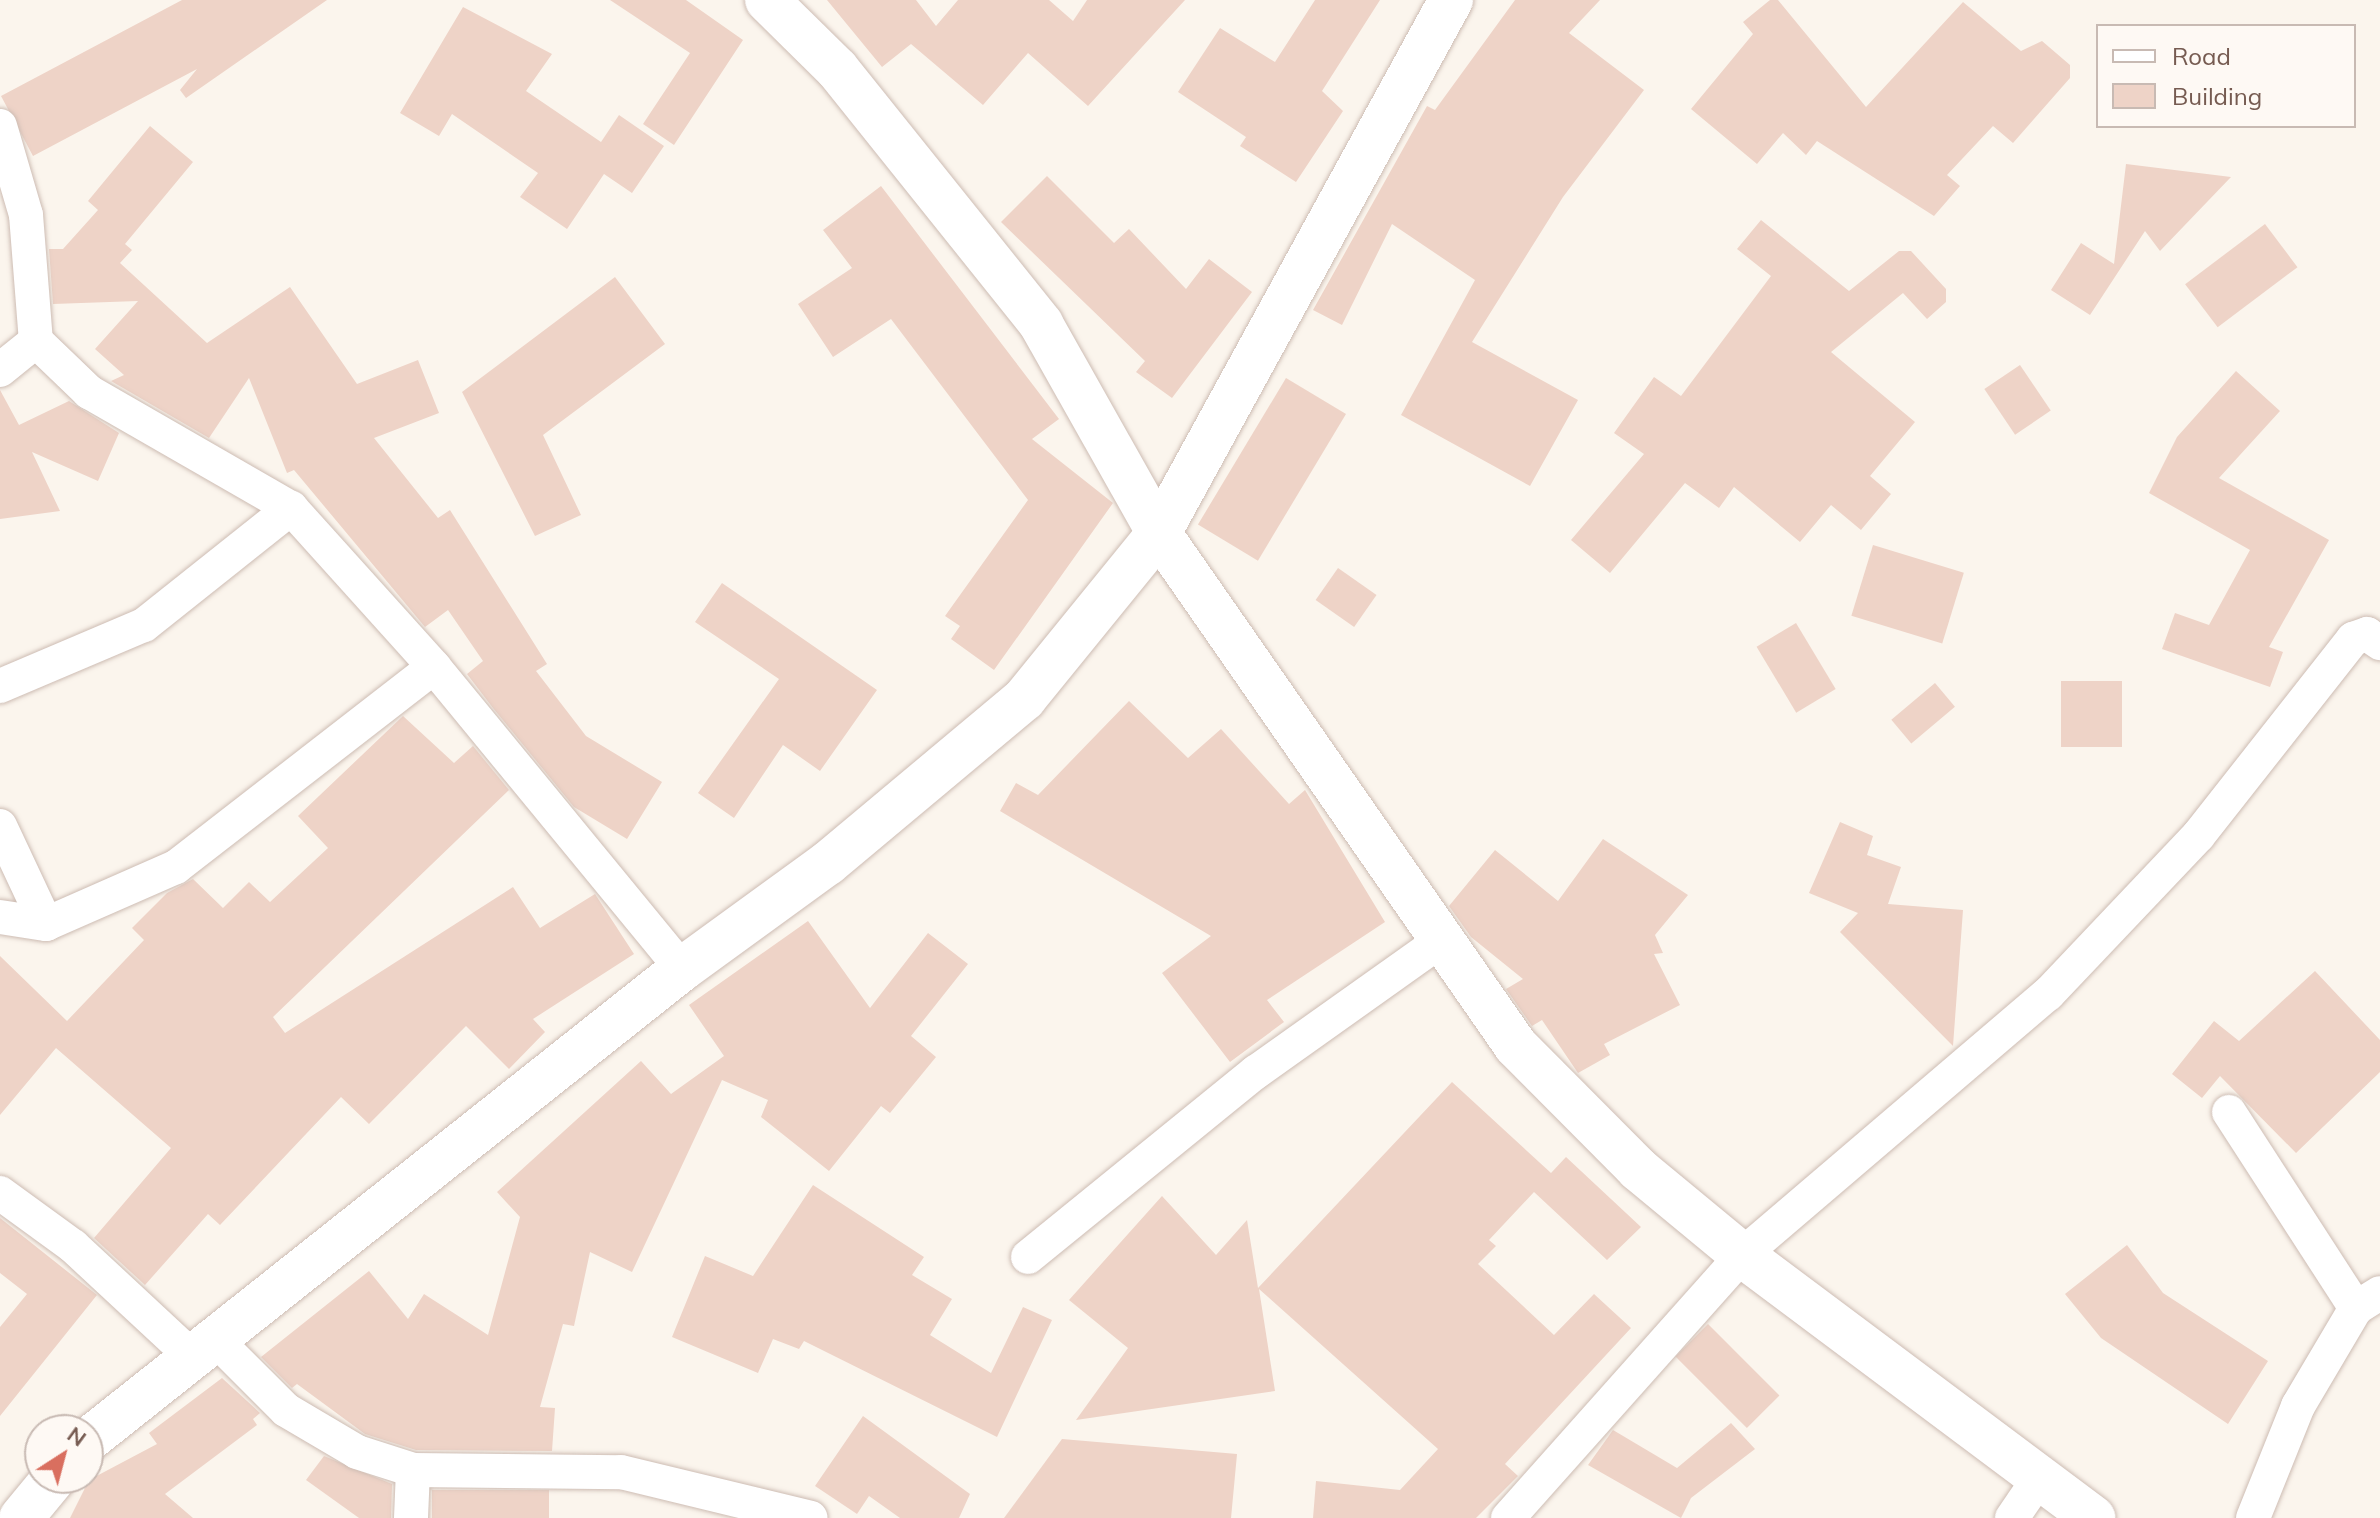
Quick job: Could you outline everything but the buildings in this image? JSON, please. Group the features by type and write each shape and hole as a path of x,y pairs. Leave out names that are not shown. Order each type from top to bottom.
{"street":[{"path":"767,0 837,69 1041,324 1159,533 1440,941 1516,1046 1638,1169 1742,1255 2094,1518"},
{"path":"104,1427 201,1346 682,969 828,863 1024,699 1159,533 1451,0"},
{"path":"0,126 26,215 36,341 89,392 291,508 434,667 682,969"},
{"path":"0,370 36,341"},
{"path":"0,686 144,625 291,508"},
{"path":"1508,1518 1742,1255 2048,994 2198,836 2353,639 2367,634 2380,643"},
{"path":"0,917 46,924 176,867 434,667"},
{"path":"0,826 46,924"},
{"path":"1028,1257 1256,1072 1440,941"},
{"path":"2229,1112 2368,1300 2298,1406 2253,1518"},
{"path":"0,1193 286,1410 357,1452 413,1470 621,1472 811,1518"},
{"path":"411,1518 413,1470"},
{"path":"2012,1518 2040,1477"},
{"path":"21,1518 41,1494"}]}
